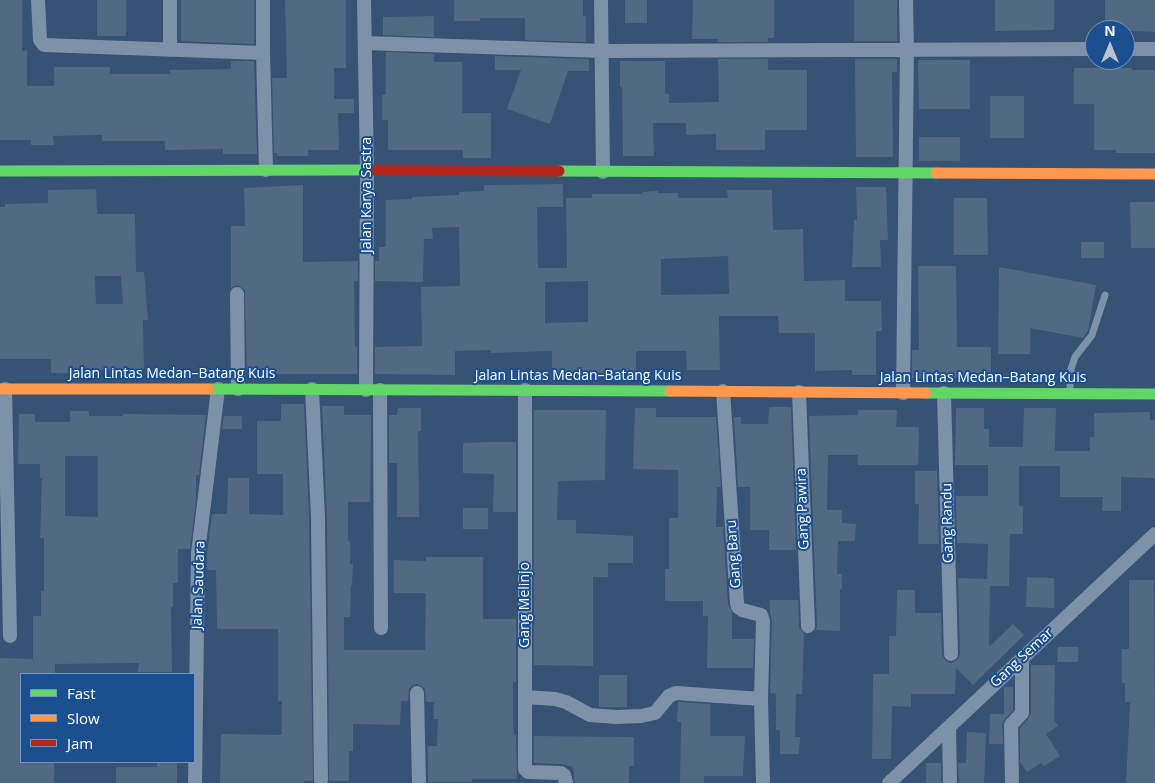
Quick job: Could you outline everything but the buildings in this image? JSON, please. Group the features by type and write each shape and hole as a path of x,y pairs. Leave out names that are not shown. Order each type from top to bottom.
{"main road":[{"path":"0,172 266,170 1155,174"},
{"name":"Jalan Lintas Medan–Batang Kuis","path":"2,389 1155,394"}],"street":[{"path":"38,0 40,40 43,45 264,53"},
{"path":"170,0 170,50"},
{"path":"263,0 266,170"},
{"name":"Jalan Karya Sastra","path":"364,0 367,171 381,628"},
{"path":"601,0 603,172"},
{"path":"903,393 906,0"},
{"path":"365,44 602,51 1085,49"},
{"path":"1135,49 1155,49"},
{"path":"237,294 238,389"},
{"path":"2,389 10,636"},
{"name":"Jalan Saudara","path":"195,783 198,553 218,389"},
{"path":"312,389 318,518 321,780"},
{"name":"Gang Melinjo","path":"526,390 526,770 528,772 561,772 566,783"},
{"name":"Gang Baru","path":"723,392 737,603 738,607 742,610 758,614 762,617 764,635 761,699"},
{"name":"Gang Pawira","path":"799,392 808,626"},
{"name":"Gang Randu","path":"944,393 951,654"},
{"name":"Gang Semar","path":"889,783 1155,534"},
{"path":"1012,783 1011,724 1022,713 1022,658"},
{"path":"525,697 555,699 566,702 590,715 616,718 655,713 669,696 676,693 761,699 763,783"},
{"path":"417,694 419,783"},
{"path":"949,727 950,783"}],"lane":[{"path":"1070,394 1071,369 1075,357 1092,335 1105,295"}],"traffic: fast":[{"path":"0,171 367,170"},
{"path":"559,171 936,173"},
{"path":"209,389 670,391"},
{"path":"926,393 1155,394"}],"traffic: slow":[{"path":"936,173 1155,174"},
{"path":"0,389 209,389"},
{"path":"670,391 926,393"}],"traffic: jam":[{"path":"367,170 559,171"}]}
